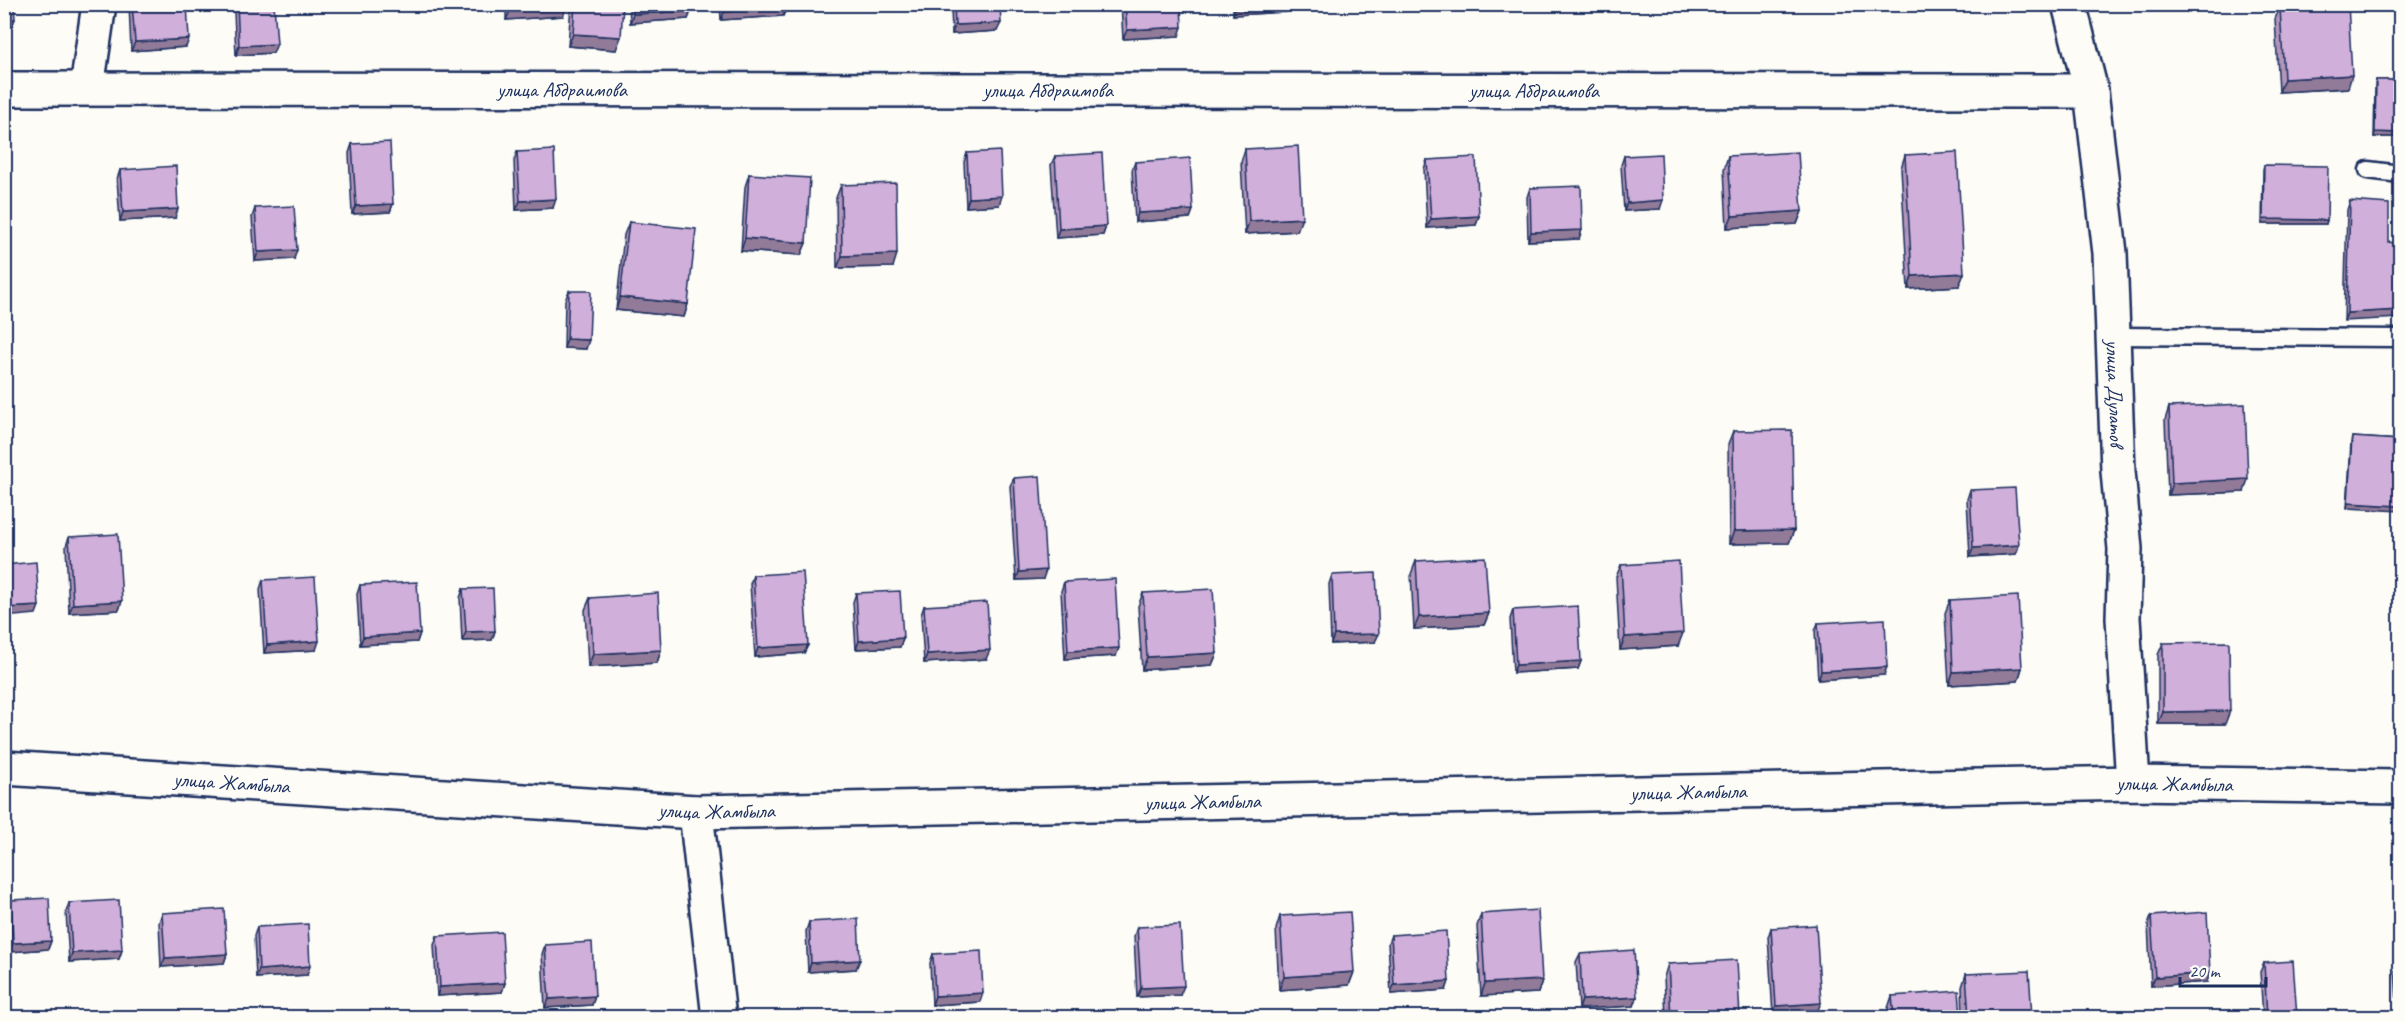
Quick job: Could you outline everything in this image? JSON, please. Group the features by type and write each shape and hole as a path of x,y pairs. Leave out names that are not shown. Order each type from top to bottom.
{"street":[{"path":"87,88 99,4"},
{"name":"улица Дулатов","path":"2069,4 2091,91 2110,253 2118,471 2125,549 2123,618 2133,783"},
{"name":"улица Абдраимова","path":"4,89 2091,91"},
{"name":"улица Жамбыла","path":"4,768 696,812 2133,783 2400,787"},
{"path":"696,812 718,1017"}],"lane":[{"path":"2368,170 2400,174"},
{"path":"2113,336 2400,338"}],"building":[{"path":"4,4 14,4 15,19 4,19"},
{"path":"132,4 187,4 189,39 135,42"},
{"path":"237,4 274,4 277,44 239,46"},
{"path":"509,4 566,4 566,8 510,11"},
{"path":"575,4 623,4 621,37 573,34"},
{"path":"633,4 691,4 691,11 633,14"},
{"path":"724,4 786,4 787,8 724,12"},
{"path":"954,4 1000,4 1001,23 955,25"},
{"path":"1125,4 1181,4 1182,27 1127,30"},
{"path":"1236,4 1272,4 1236,7"},
{"path":"2348,4 2352,75 2284,79 2280,7"},
{"path":"2376,80 2400,80 2400,133 2375,132"},
{"path":"390,142 393,204 356,206 352,144"},
{"path":"1298,146 1302,218 1249,221 1245,149"},
{"path":"554,150 556,199 520,201 517,152"},
{"path":"1000,151 1002,196 969,198 967,153"},
{"path":"1798,152 1802,211 1732,216 1728,156"},
{"path":"1957,152 1964,273 1912,276 1905,155"},
{"path":"1102,153 1106,226 1059,229 1055,156"},
{"path":"1661,154 1663,200 1627,203 1624,156"},
{"path":"1476,157 1479,216 1431,219 1427,160"},
{"path":"1190,158 1193,210 1138,213 1135,162"},
{"path":"2264,165 2328,166 2327,220 2263,219"},
{"path":"176,166 178,209 123,212 120,170"},
{"path":"749,174 810,178 806,243 745,238"},
{"path":"896,183 897,254 842,256 841,185"},
{"path":"1581,186 1582,230 1531,232 1530,188"},
{"path":"2350,201 2389,204 2389,242 2400,244 2400,310 2347,313"},
{"path":"294,206 297,250 258,252 255,208"},
{"path":"629,222 696,229 688,304 620,297"},
{"path":"569,291 591,291 589,340 567,339"},
{"path":"2245,404 2248,479 2172,483 2169,407"},
{"path":"1792,430 1794,530 1734,531 1733,431"},
{"path":"2352,437 2400,440 2400,506 2348,503"},
{"path":"1040,476 1046,570 1019,572 1014,478"},
{"path":"2015,488 2019,545 1973,548 1970,490"},
{"path":"118,534 122,601 73,604 69,537"},
{"path":"1485,557 1489,613 1419,617 1416,561"},
{"path":"1679,561 1683,633 1625,637 1621,565"},
{"path":"36,562 39,606 4,608 4,565"},
{"path":"803,572 808,645 758,648 753,575"},
{"path":"1376,573 1379,634 1334,635 1332,575"},
{"path":"315,577 319,641 267,645 263,580"},
{"path":"1115,579 1119,648 1068,651 1064,582"},
{"path":"417,582 420,633 363,637 360,585"},
{"path":"493,588 495,631 466,632 463,589"},
{"path":"1213,589 1217,653 1147,657 1143,593"},
{"path":"900,591 903,638 859,641 856,593"},
{"path":"658,593 661,650 593,654 590,598"},
{"path":"2018,596 2022,668 1953,672 1950,600"},
{"path":"987,602 990,650 927,654 924,606"},
{"path":"1578,606 1581,661 1516,665 1513,610"},
{"path":"1885,619 1887,667 1821,671 1818,623"},
{"path":"2229,642 2230,711 2163,712 2163,643"},
{"path":"49,898 51,941 13,943 11,900"},
{"path":"119,900 122,950 72,953 69,903"},
{"path":"224,909 227,954 165,958 162,913"},
{"path":"1538,910 1542,980 1485,983 1481,914"},
{"path":"1350,912 1354,972 1284,977 1280,916"},
{"path":"2207,912 2210,973 2155,977 2151,916"},
{"path":"858,919 860,960 811,963 809,922"},
{"path":"308,924 310,966 259,970 257,927"},
{"path":"1180,925 1184,986 1141,988 1137,927"},
{"path":"1816,925 1821,1003 1776,1006 1771,928"},
{"path":"1446,931 1449,981 1394,985 1391,935"},
{"path":"502,932 505,983 440,987 437,936"},
{"path":"592,942 595,996 549,999 545,945"},
{"path":"1634,950 1637,997 1582,1000 1580,954"},
{"path":"981,951 983,993 935,996 933,954"},
{"path":"1737,960 1740,1017 1671,1017 1668,964"},
{"path":"2293,961 2297,1017 2267,1017 2264,963"},
{"path":"2029,971 2032,1017 1969,1017 1966,974"},
{"path":"1959,991 1961,1017 1894,1017 1892,996"}]}
